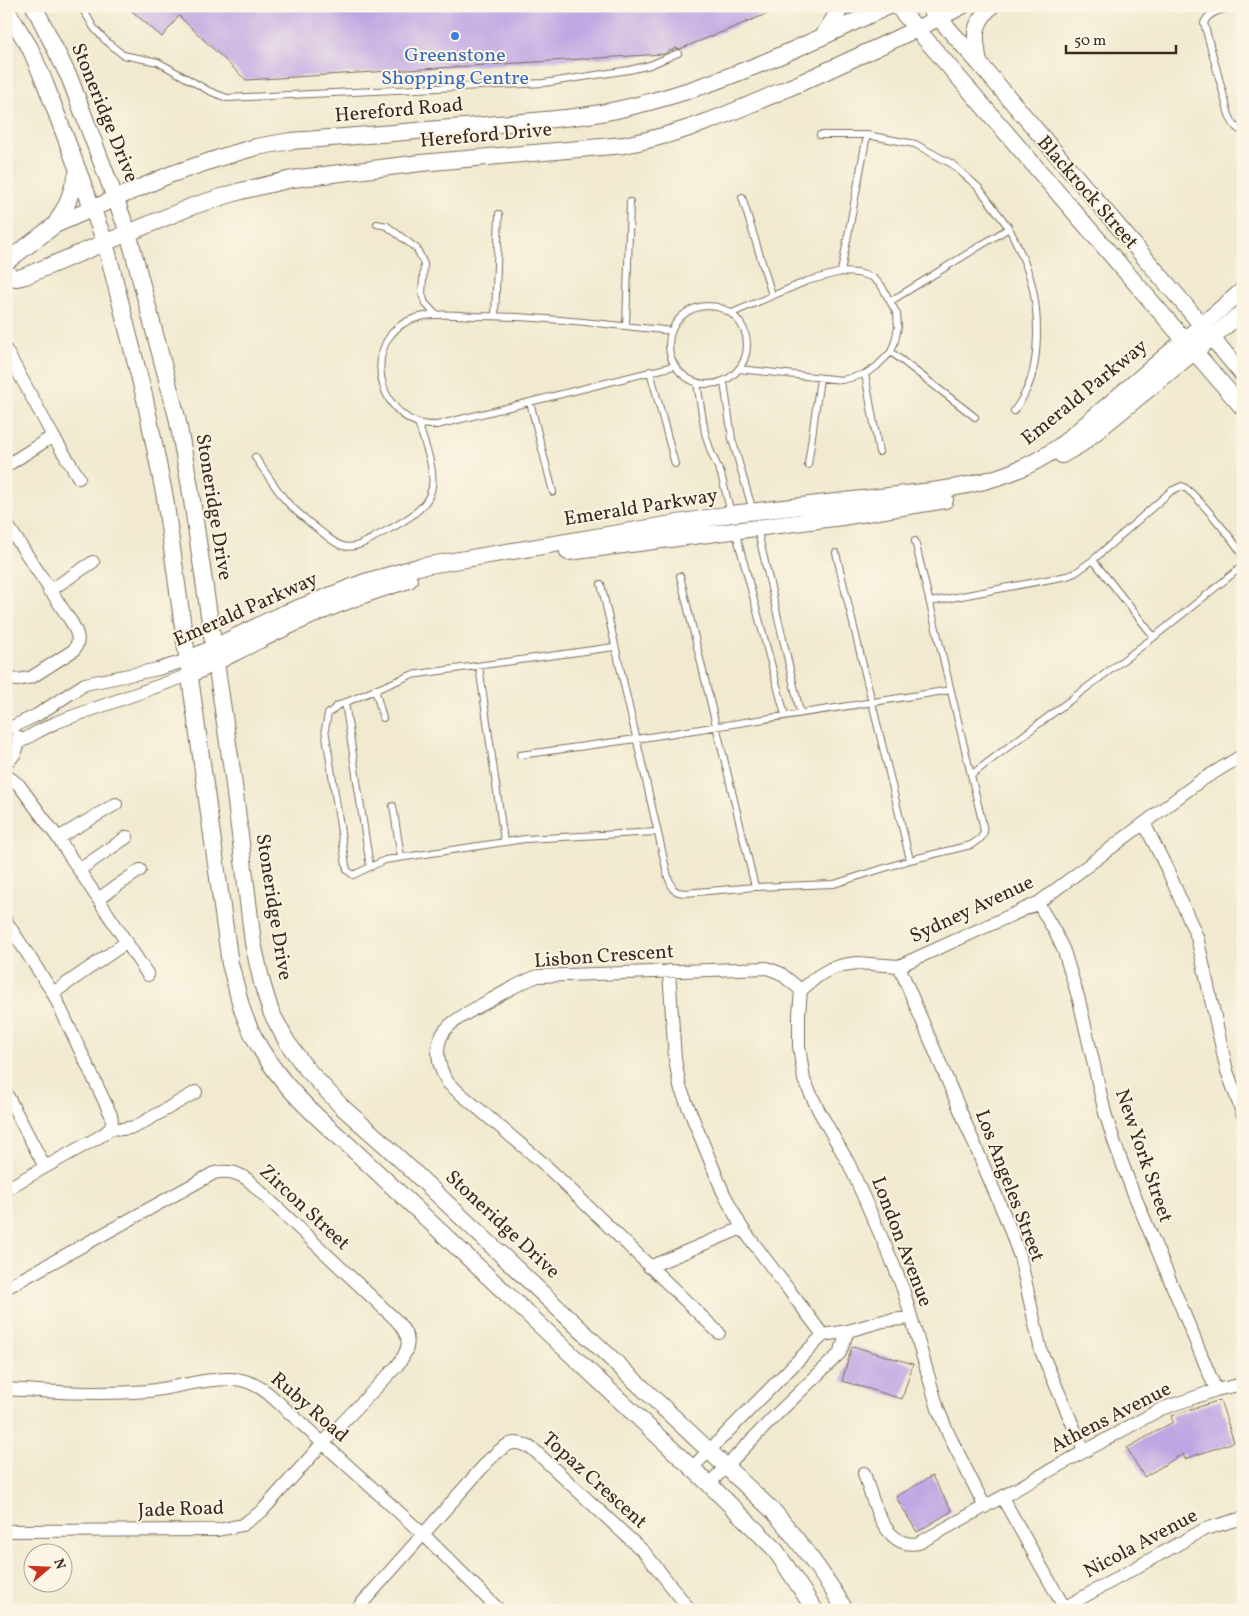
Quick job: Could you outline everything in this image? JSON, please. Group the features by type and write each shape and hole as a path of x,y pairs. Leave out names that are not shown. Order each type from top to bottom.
{"street":[{"name":"Stoneridge Drive","path":"34,6 70,79 128,232 176,417 190,487 233,777 253,943 271,1012 287,1042 305,1067 342,1107 384,1144 775,1513 822,1572 845,1610"},
{"path":"821,38 842,6"},
{"name":"Hereford Road","path":"7,264 55,225 169,175 222,157 290,141 520,122 599,114 628,108 714,83 821,38 888,6"},
{"name":"Blackrock Street","path":"897,6 1243,408"},
{"name":"Blackrock Street","path":"928,6 980,63 1243,375"},
{"name":"Hereford Drive","path":"7,264 11,278 25,276 193,206 292,178 421,163 624,145 656,139 713,121 917,29 962,6"},
{"path":"980,63 975,36 977,25 991,6"},
{"path":"6,9 30,48 93,208 105,242 145,399 165,498 230,964 243,1012 254,1037 270,1064 290,1090 315,1117 344,1141 709,1484 774,1548 815,1610"},
{"path":"55,225 67,204 78,171"},
{"name":"Emerald Parkway","path":"18,743 57,722 307,618 371,592 419,577 466,566 842,517 942,501 1002,486 1038,469 1080,444 1206,331 1243,290"},
{"name":"Emerald Parkway","path":"1206,331 1243,312"},
{"name":"Emerald Parkway","path":"214,657 278,616 379,577 418,567 731,514 964,487 991,480 1034,463 1060,446 1190,346"},
{"path":"6,350 53,436 79,478"},
{"path":"6,466 53,436"},
{"path":"6,524 77,632 79,638 78,645 69,656 32,677 18,680 6,678"},
{"path":"49,591 93,562"},
{"name":"Emerald Parkway","path":"9,725 37,715 85,684 158,669 189,668"},
{"path":"9,725 18,736 18,743 10,759 19,785"},
{"name":"Sydney Avenue","path":"801,990 818,976 830,969 843,965 857,963 898,966 1038,903 1200,780 1243,755"},
{"path":"6,775 19,785 58,838 148,975"},
{"path":"58,838 116,804"},
{"path":"1144,823 1172,879 1197,936 1227,1071 1243,1115"},
{"path":"80,870 126,836"},
{"path":"98,899 140,870"},
{"name":"New York Street","path":"1038,903 1064,951 1079,1000 1105,1113 1118,1153 1216,1390"},
{"path":"6,921 53,992 112,1115 112,1128"},
{"path":"53,992 127,942"},
{"name":"Los Angeles Street","path":"898,966 1007,1221 1023,1271 1041,1350 1084,1452"},
{"name":"Lisbon Crescent","path":"719,1333 543,1163 450,1084 439,1065 439,1044 449,1026 480,1005 528,980 549,975 767,968 780,973 801,990"},
{"path":"669,971 675,1059 680,1087 723,1192 742,1228 823,1334"},
{"name":"London Avenue","path":"801,990 799,1046 804,1080 853,1172 897,1274 938,1409 985,1507"},
{"path":"6,1189 112,1128 135,1127 196,1092"},
{"path":"6,1094 46,1167"},
{"name":"Zircon Street","path":"6,1288 214,1173 230,1171 238,1173 247,1179 396,1320 402,1327 408,1340 405,1355 397,1366 322,1444"},
{"path":"649,1267 742,1228"},
{"path":"692,1468 823,1334 848,1331 875,1323 910,1318"},
{"path":"709,1484 840,1353 848,1331"},
{"name":"Ruby Road","path":"6,1389 54,1392 131,1392 150,1391 222,1379 244,1380 266,1392 424,1535 499,1610"},
{"name":"Athens Avenue","path":"864,1473 881,1520 896,1539 910,1545 919,1543 1161,1409 1216,1390 1243,1384"},
{"name":"Topaz Crescent","path":"356,1610 500,1450 508,1444 516,1442 525,1444 534,1450 644,1553 690,1610"},
{"name":"Jade Road","path":"6,1531 173,1531 232,1528 252,1519 262,1511 322,1444"},
{"path":"1002,1497 1062,1608"},
{"name":"Nicola Avenue","path":"1062,1608 1205,1529 1243,1518"}],"lane":[{"path":"81,6 100,34 123,55 158,62 226,98 544,83 629,70 650,65 678,54"},
{"path":"1243,19 1240,6 1212,13 1206,17 1204,23 1229,115 1234,125 1243,131"},
{"path":"820,135 867,135 915,144 952,164 979,188 1010,228 1022,254 1032,286 1036,320 1033,373 1026,392 1014,411"},
{"path":"841,272 867,135"},
{"path":"742,197 772,295"},
{"path":"626,326 630,202"},
{"path":"495,316 499,214"},
{"path":"377,224 387,226 417,249 424,264 422,294 426,303 436,315"},
{"path":"890,301 1010,228"},
{"path":"732,313 807,281 841,272 858,273 872,277 881,285 897,314 898,327 891,352 876,367 865,374 842,380 739,369"},
{"path":"708,305 720,307 732,313 741,324 747,336 747,350 743,363 735,374 724,382 710,385 697,383 686,378 674,366 670,358 668,346 671,330 675,322 684,313 695,307 708,305"},
{"path":"671,330 495,316 436,315 419,317 405,323 387,339 384,344 380,369 382,384 389,399 402,413 418,423 437,425 674,366"},
{"path":"891,352 975,417"},
{"path":"650,371 674,464"},
{"path":"865,374 879,452"},
{"path":"808,465 820,378"},
{"path":"724,382 732,438 753,511 800,712"},
{"path":"697,383 705,432 711,452 721,474 785,715"},
{"path":"530,402 553,492"},
{"path":"255,457 287,502 336,544 344,547 354,547 403,523 424,505 431,493 434,482 429,456 418,423"},
{"path":"930,602 1075,573 1093,560 1171,491 1182,486 1187,488 1200,502 1243,556"},
{"path":"601,584 670,884 678,892 685,893 754,887 834,884 910,860 971,845 981,838 984,832 915,541"},
{"path":"836,552 910,860"},
{"path":"1093,560 1154,637"},
{"path":"971,775 1154,637 1240,568 1243,563"},
{"path":"680,576 754,887"},
{"path":"614,647 418,674 375,689 332,710 328,714 325,729 348,870 353,875 379,861 504,841 657,832"},
{"path":"479,666 504,841"},
{"path":"375,689 383,718"},
{"path":"520,755 636,739 950,690"},
{"path":"345,702 370,867"},
{"path":"393,806 401,857"}],"building":[{"name":"Greenstone Shopping Centre","path":"126,6 784,7 663,54 246,80 179,16 162,37"},
{"path":"852,1346 913,1364 902,1399 842,1381"},
{"path":"1220,1400 1234,1442 1185,1459 1183,1454 1144,1477 1127,1448 1173,1422 1171,1416"},
{"path":"932,1476 952,1511 917,1532 896,1497"}],"place":[{"name":"Greenstone Shopping Centre","path":"455,36"}]}
